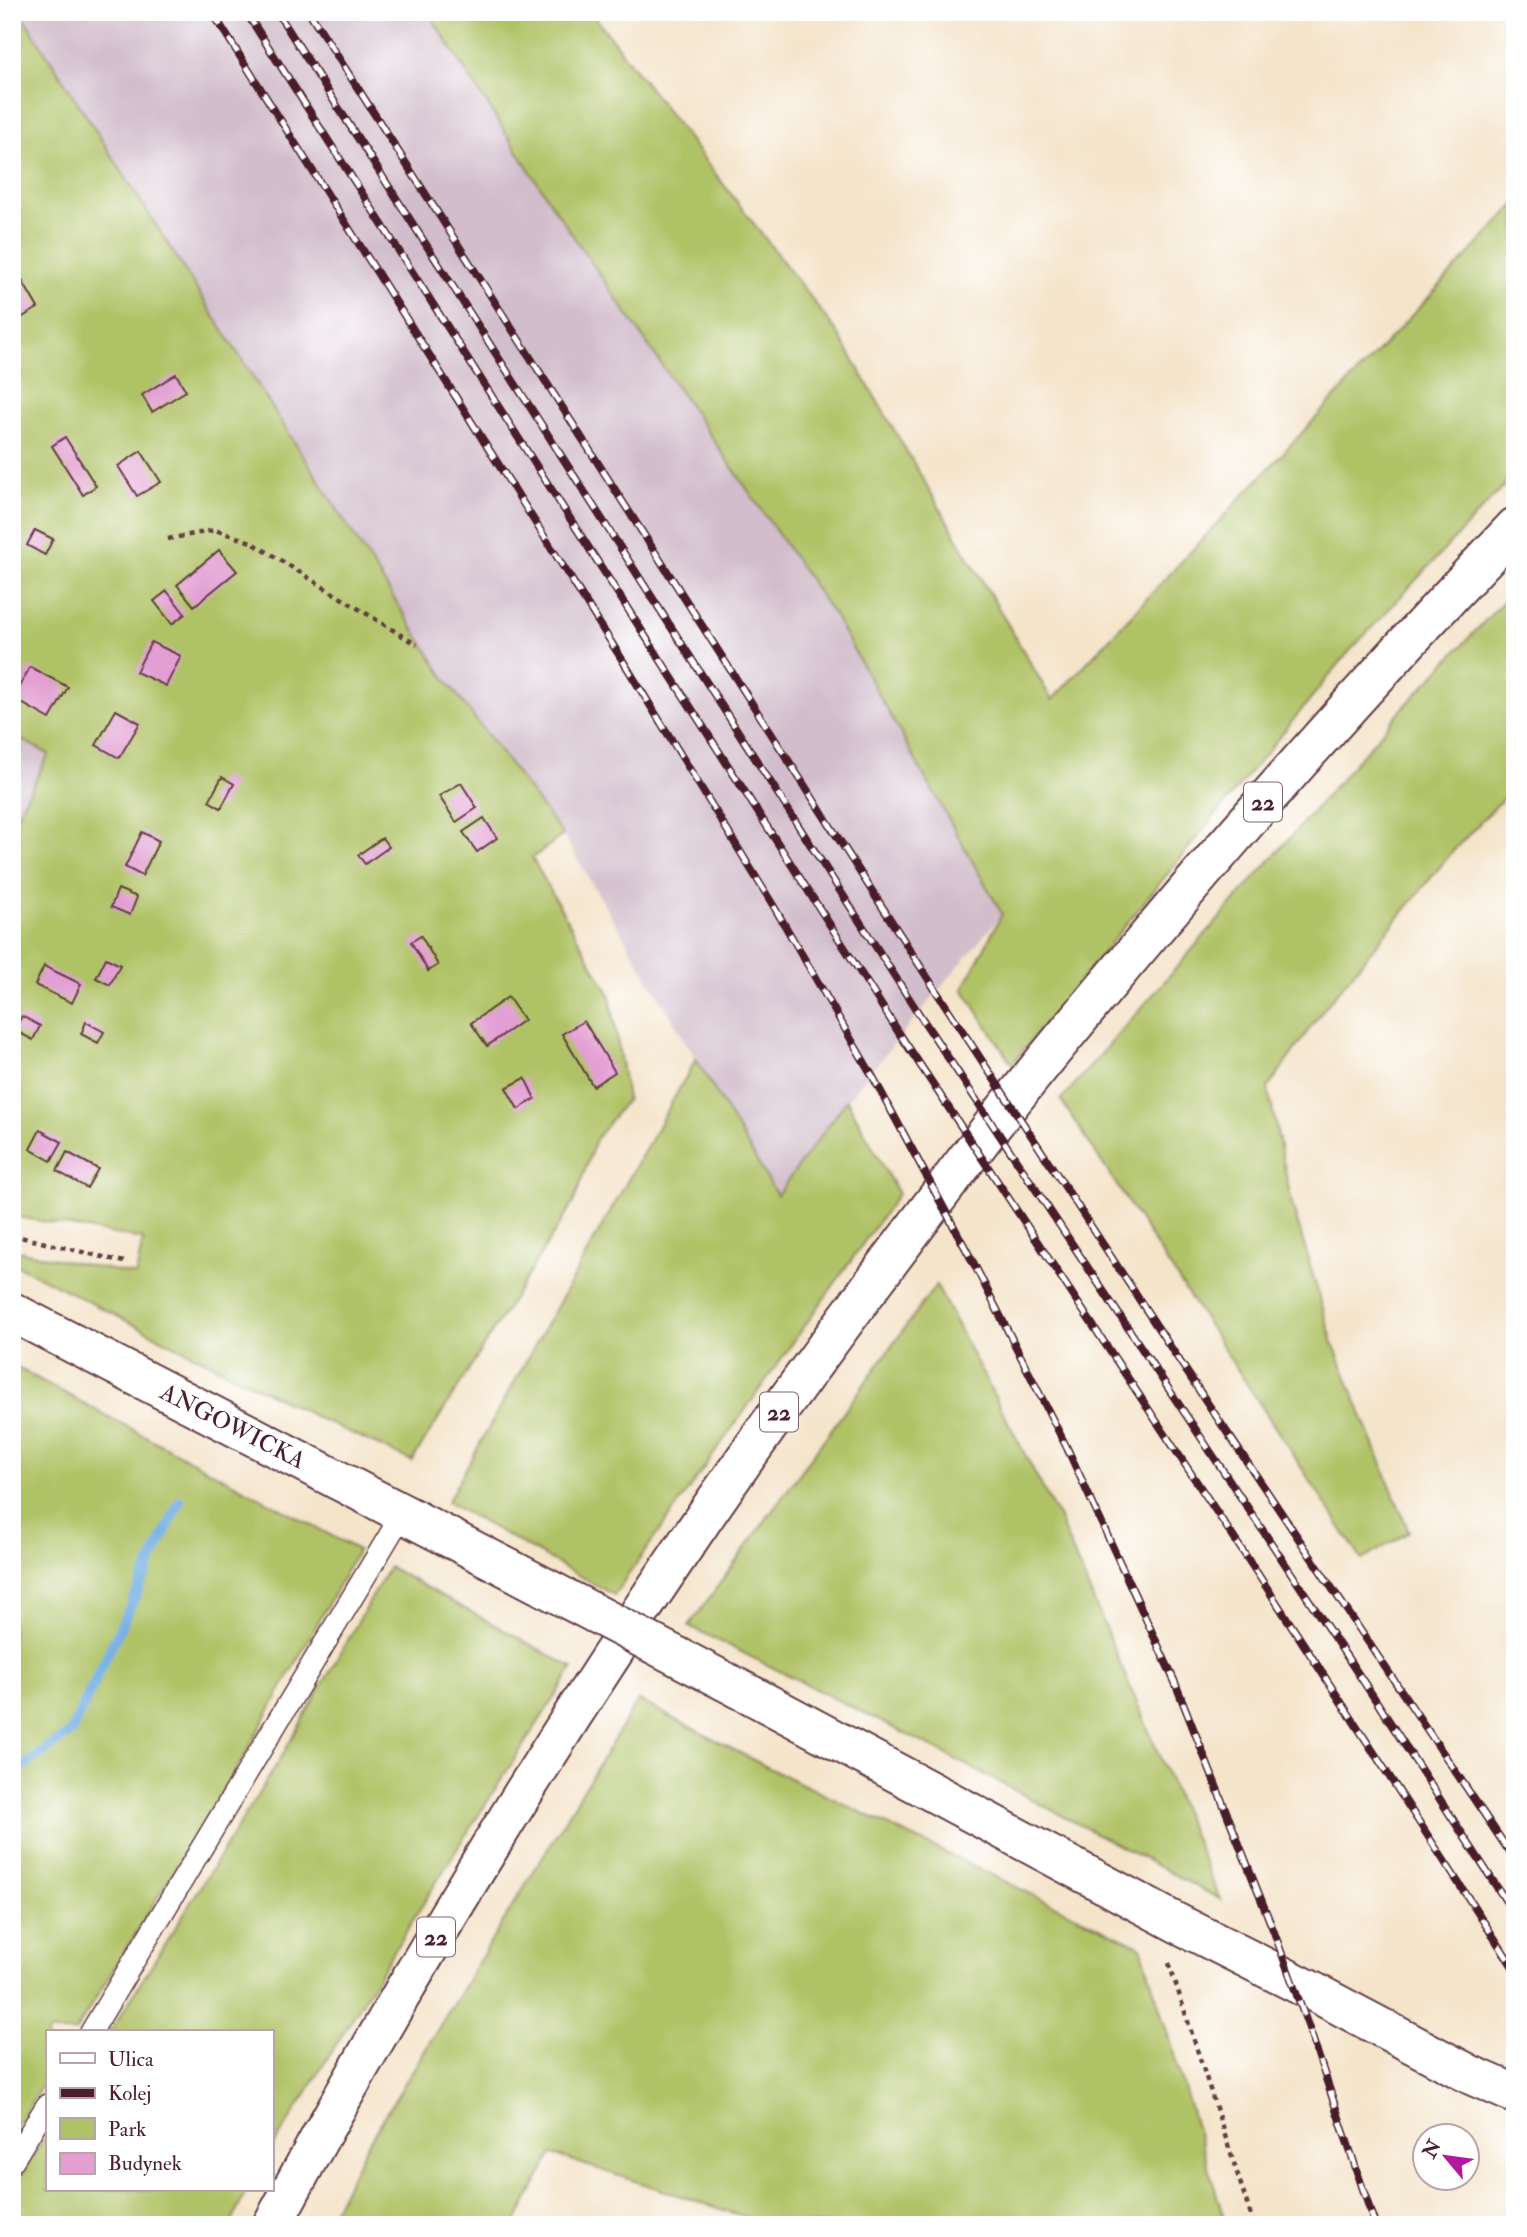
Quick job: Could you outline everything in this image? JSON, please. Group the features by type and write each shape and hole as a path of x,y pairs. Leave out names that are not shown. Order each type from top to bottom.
{"main road":[{"name":"22","path":"272,2225 385,2022 535,1773 696,1530 793,1392 993,1124 1118,972 1257,808 1376,675 1515,527"},
{"name":"ANGOWICKA","path":"12,1312 755,1697 1177,1923 1515,2094"}],"lane":[{"path":"92,2030 402,1513"},
{"path":"12,2162 46,2107"}],"path":[{"path":"168,539 215,530 251,542 416,645"},
{"path":"12,1235 128,1263"},
{"path":"1177,1923 1165,1948 1254,2225"}],"shaded area":[{"path":"20,12 428,12 552,205 835,617 1002,914 847,1100 777,1195 563,835 446,680"},
{"path":"12,735 49,754 12,825"}],"green space":[{"path":"12,12 20,12 446,680 563,835 532,858 610,995 627,1099 596,1139 574,1201 412,1461 316,1417 12,1263 12,1250 136,1275 143,1239 12,1216 12,825 49,754 12,735"},
{"path":"428,12 591,12 837,332 1052,700 1515,205 1515,474 1347,654 1012,1064 963,989 1002,914 835,617 552,205"},
{"path":"1515,589 1515,786 1452,852 1322,1011 1268,1088 1292,1204 1333,1343 1409,1532 1362,1560 1061,1100 1403,708"},
{"path":"696,1059 777,1195 847,1100 898,1194 614,1595 447,1502"},
{"path":"936,1285 1059,1519 1220,1899 942,1752 689,1626"},
{"path":"12,1365 358,1550 246,1753 76,2030 46,2030 46,2079 12,2134"},
{"path":"389,1567 573,1668 460,1844 273,2147 273,2030 111,2030 282,1756"},
{"path":"638,1700 765,1766 1141,1947 1226,2225 770,2225 552,2154 514,2225 326,2225 366,2147"},
{"path":"46,2135 46,2192 246,2192 230,2225 12,2225 12,2189"}],"building":[{"path":"20,277 38,308 14,322 12,281"},
{"path":"176,374 186,391 152,412 142,395"},
{"path":"65,437 96,486 83,495 52,446"},
{"path":"141,451 161,482 137,496 118,466"},
{"path":"35,530 53,539 45,555 27,545"},
{"path":"219,550 237,571 194,606 177,585"},
{"path":"167,591 185,614 172,624 154,601"},
{"path":"151,642 181,656 166,686 136,672"},
{"path":"30,667 68,687 50,719 13,698"},
{"path":"116,710 140,723 119,758 96,745"},
{"path":"222,777 234,784 221,808 209,801"},
{"path":"461,783 477,808 456,822 439,796"},
{"path":"484,818 497,838 477,852 463,832"},
{"path":"142,832 159,841 142,876 125,867"},
{"path":"382,838 389,847 365,864 358,855"},
{"path":"118,889 137,897 130,915 111,907"},
{"path":"421,936 438,965 428,971 411,942"},
{"path":"106,958 120,965 110,985 96,978"},
{"path":"44,966 81,984 72,1003 35,985"},
{"path":"508,997 524,1020 487,1046 471,1023"},
{"path":"22,1016 40,1026 33,1040 14,1030"},
{"path":"584,1021 615,1072 593,1086 562,1034"},
{"path":"86,1022 104,1032 98,1043 81,1034"},
{"path":"525,1078 535,1099 518,1109 506,1088"},
{"path":"40,1130 62,1142 51,1161 30,1149"},
{"path":"67,1152 98,1169 87,1188 57,1171"}],"waterway":[{"path":"12,1774 71,1732 180,1501"}],"railway":[{"path":"212,12 623,661 773,905 873,1077 974,1264 1067,1448 1174,1680 1274,1932 1375,2225"},
{"path":"246,12 901,1036 1271,1594 1515,1970"},
{"path":"277,12 919,1014 1371,1693 1515,1915"},
{"path":"309,12 938,994 1212,1410 1515,1860"}]}
